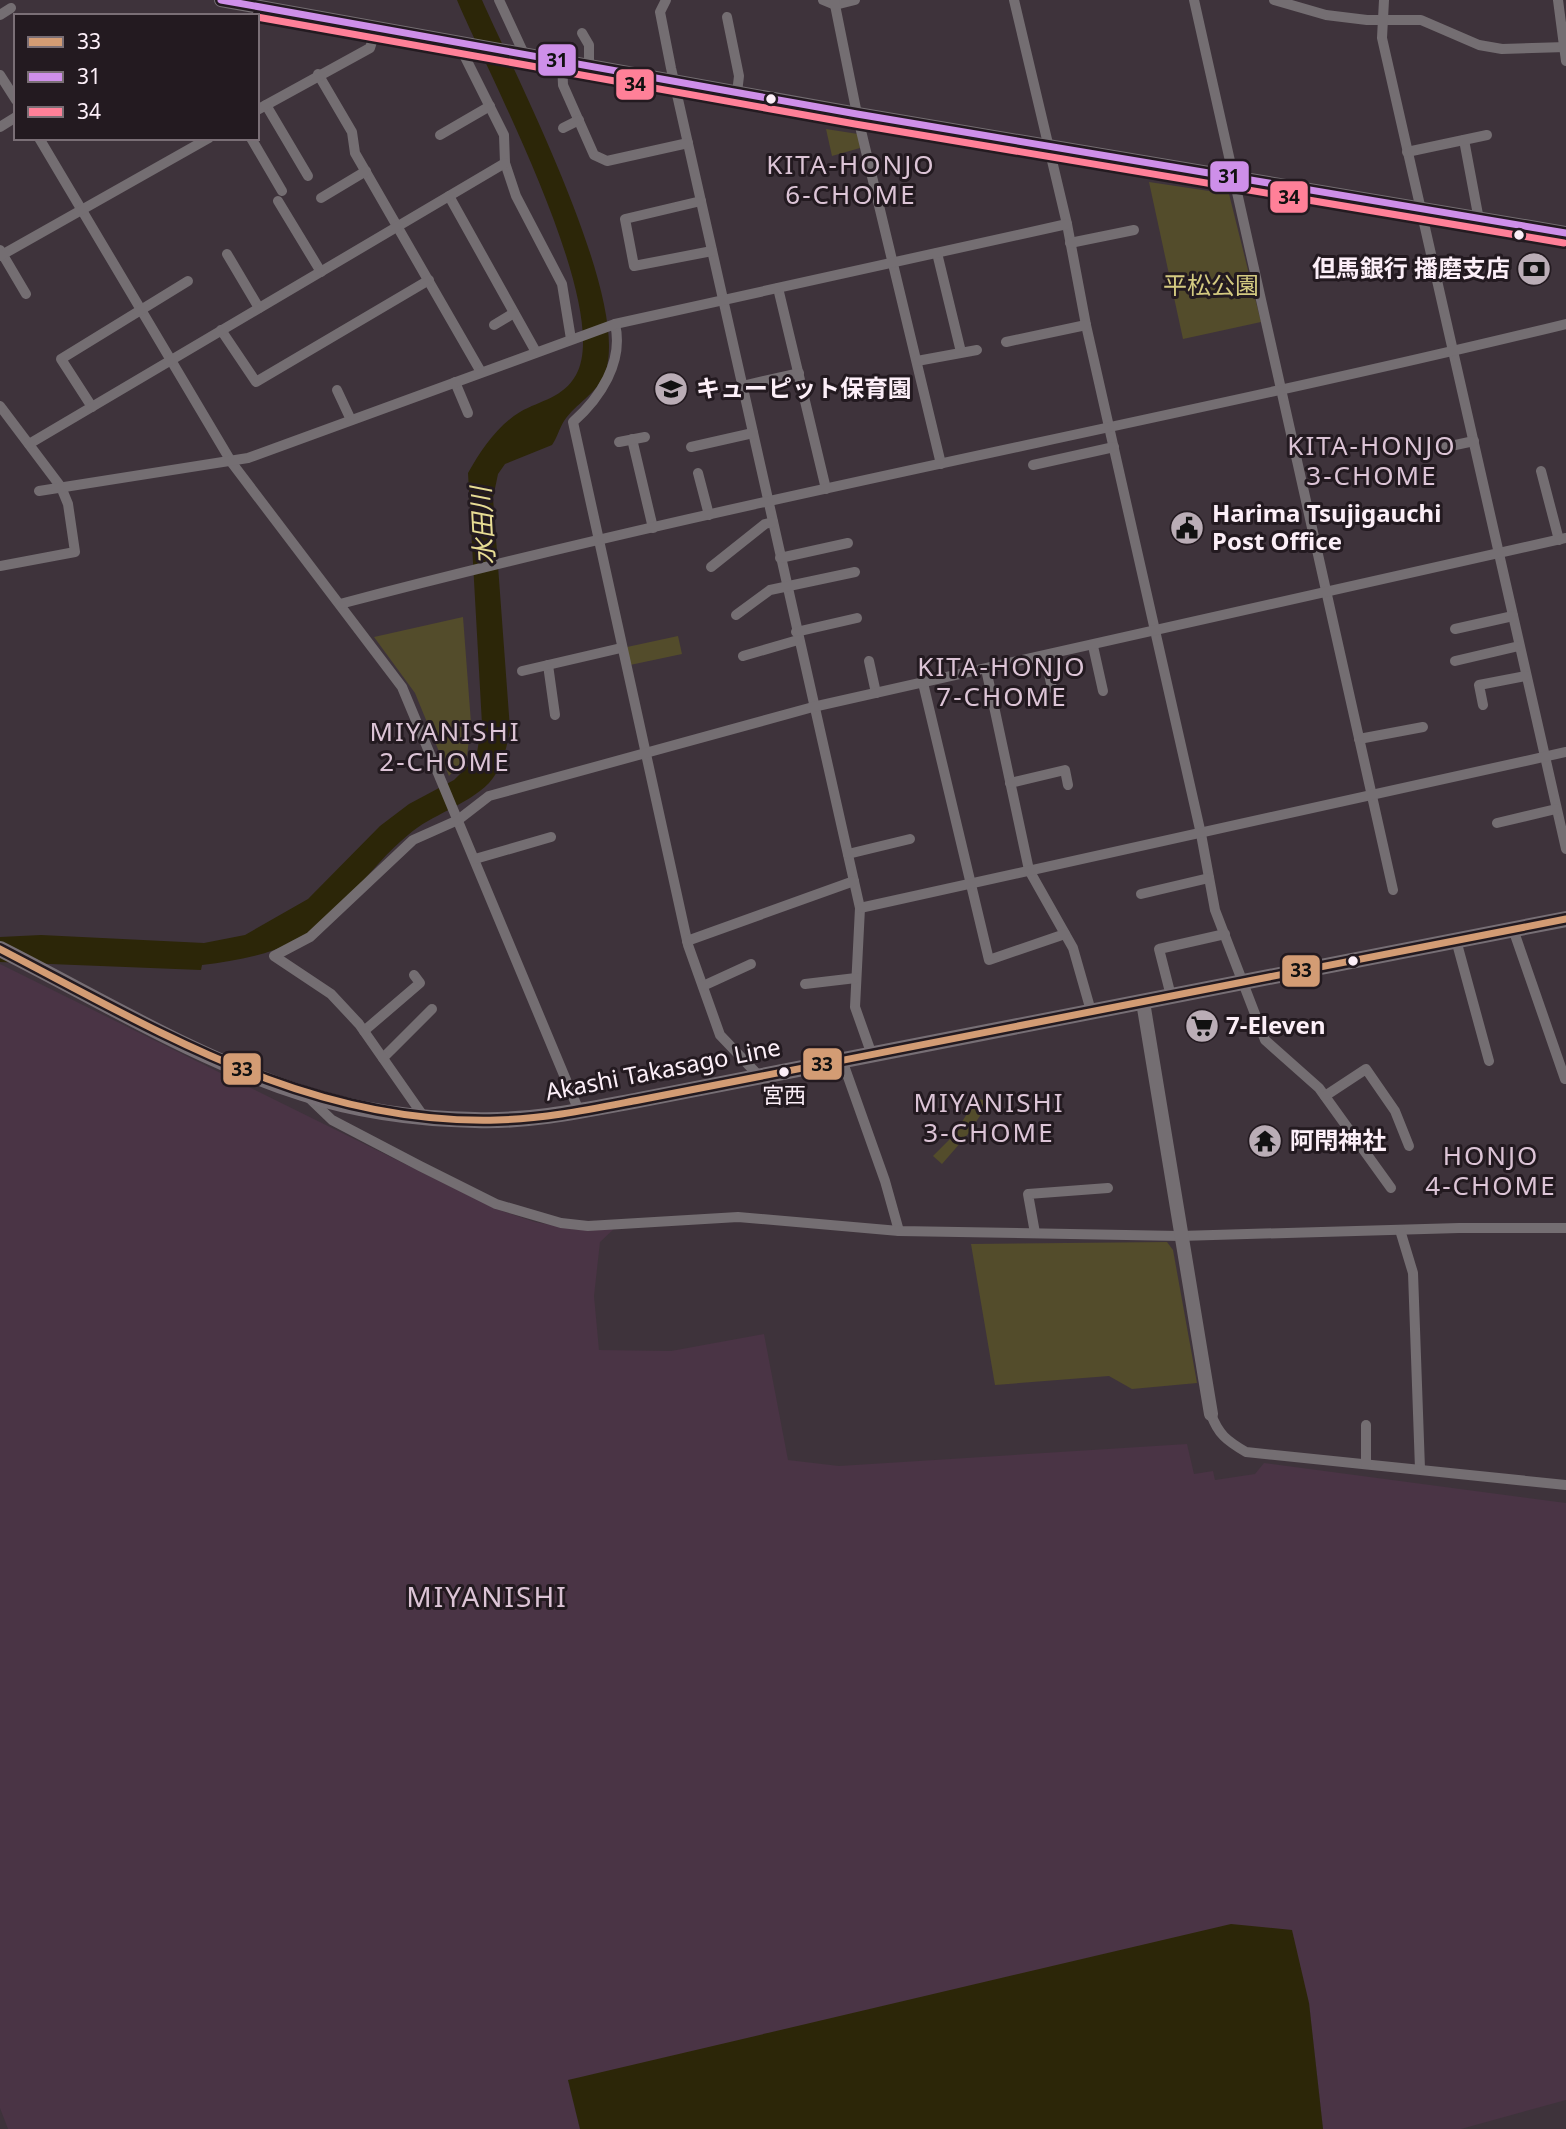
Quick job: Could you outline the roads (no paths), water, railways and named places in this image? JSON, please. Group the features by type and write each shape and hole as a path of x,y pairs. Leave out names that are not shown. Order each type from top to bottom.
{"main road":[{"name":"Akashi Takasago Line","path":"0,949 205,1053 306,1095 376,1111 476,1121 579,1111 1566,919"}],"street":[{"path":"221,0 589,68 1422,211 1566,233"},
{"path":"499,0 525,56"},
{"path":"666,0 660,12 674,81 860,908 855,1007 872,1055"},
{"path":"822,0 855,0"},
{"path":"1014,0 1067,224 1086,325 1201,834 1215,910 1265,1040 1325,1096 1391,1188"},
{"path":"1194,0 1393,890"},
{"path":"1274,0 1326,15 1420,20 1479,45 1502,49 1564,47"},
{"path":"1384,0 1382,38 1566,849"},
{"path":"1558,0 1566,61"},
{"path":"835,2 857,114 941,464"},
{"path":"0,15 11,8"},
{"path":"727,17 739,76 737,93"},
{"path":"308,176 262,107 318,74 370,48 376,29"},
{"path":"582,33 589,45 589,68"},
{"path":"459,45 504,135 505,163 516,196 562,284 571,339"},
{"path":"562,62 563,85 594,155 607,161 688,143"},
{"path":"318,74 352,132 355,153 481,372"},
{"path":"0,75 14,97"},
{"path":"440,135 490,106"},
{"path":"563,128 579,120"},
{"path":"1407,152 1487,135"},
{"path":"40,140 232,463 402,687 579,1111"},
{"path":"26,294 1,253 83,212 206,140"},
{"path":"252,140 321,272"},
{"path":"1464,140 1479,220"},
{"path":"29,444 505,163"},
{"path":"321,198 366,171"},
{"path":"449,196 536,352"},
{"path":"701,201 625,219 634,266 712,251"},
{"path":"39,491 232,463 615,324 1067,224"},
{"path":"1070,243 1134,230"},
{"path":"937,253 961,352"},
{"path":"227,254 259,308"},
{"path":"222,330 256,382 429,280"},
{"path":"92,407 61,359 188,281"},
{"path":"779,288 826,489"},
{"path":"494,325 514,313"},
{"path":"615,324 617,346 604,387 592,405 573,422 687,941 720,1035 759,1076"},
{"path":"340,604 467,571 709,515 1280,390 1566,324"},
{"path":"1006,342 1086,325"},
{"path":"917,361 977,349"},
{"path":"742,386 799,373"},
{"path":"455,382 468,413"},
{"path":"337,390 351,420"},
{"path":"0,406 61,487 68,504 75,552 0,566"},
{"path":"691,447 752,433"},
{"path":"619,442 645,437"},
{"path":"632,439 653,528"},
{"path":"1446,447 1474,441"},
{"path":"1033,465 1114,447"},
{"path":"425,1117 364,1031 331,994 274,956 310,937 413,840 458,820 489,796 813,707 1154,633 1562,539 1541,471"},
{"path":"698,473 709,515"},
{"path":"711,567 765,524 773,522"},
{"path":"780,558 848,543"},
{"path":"736,615 770,590 855,572"},
{"path":"1455,629 1513,616"},
{"path":"743,656 857,618"},
{"path":"1093,646 1104,691"},
{"path":"1455,661 1519,646"},
{"path":"523,671 621,648"},
{"path":"1045,656 1052,688"},
{"path":"869,661 876,693"},
{"path":"548,665 555,715"},
{"path":"986,669 1029,870 1073,948 1091,1011"},
{"path":"1483,705 1479,685 1526,676"},
{"path":"923,683 989,960 1065,934"},
{"path":"1359,739 1423,727"},
{"path":"860,908 1566,752"},
{"path":"1010,783 1065,770 1068,785"},
{"path":"1497,822 1556,809"},
{"path":"475,859 551,837"},
{"path":"848,854 910,839"},
{"path":"1140,894 1209,878"},
{"path":"687,941 854,881"},
{"path":"1513,929 1561,1053 1565,1079"},
{"path":"1171,996 1158,949 1225,934"},
{"path":"1456,940 1489,1061"},
{"path":"703,986 751,964"},
{"path":"364,1031 407,989 420,983 414,975"},
{"path":"805,984 856,978"},
{"path":"1143,1002 1180,1236 1211,1414 1217,1431 1226,1441 1246,1452 1566,1485"},
{"path":"383,1058 432,1009"},
{"path":"842,1060 886,1181 899,1231"},
{"path":"1325,1096 1366,1069 1395,1111 1409,1146"},
{"path":"306,1095 332,1120 496,1204 561,1223 588,1226 738,1217 899,1231 1180,1236 1566,1228"},
{"path":"1035,1233 1028,1194 1108,1188"},
{"path":"1400,1230 1413,1273 1420,1469"},
{"path":"1366,1425 1366,1464"}],"water":[{"name":"水田川","path":"457,0 482,0 543,132 587,243 602,294 609,339 605,373 601,381 564,421 552,445 505,464 498,474 493,498 510,729 501,765 480,791 408,835 326,919 295,941 272,951 202,965 201,970 0,962 0,937 41,935 204,943 245,935 308,899 380,826 409,804 454,780 476,758 482,724 468,473 484,447 504,424 520,412 558,394 571,383 576,375 583,343 578,298 563,246 518,133"},
{"path":"1231,1924 1292,1930 1309,2003 1323,2129 580,2129 568,2080"}],"place":[{"name":"但馬銀行 播磨支店","path":"1534,269"},
{"name":"キューピット保育園","path":"671,389"},
{"name":"Harima Tsujigauchi Post Office","path":"1187,528"},
{"name":"7-Eleven","path":"1202,1026"},
{"name":"宮西","path":"784,1072"},
{"name":"阿閇神社","path":"1265,1141"}],"district":[{"name":"KITA-HONJO 6-CHOME","path":"851,180"},
{"name":"KITA-HONJO 3-CHOME","path":"1372,461"},
{"name":"KITA-HONJO 7-CHOME","path":"1002,682"},
{"name":"MIYANISHI 2-CHOME","path":"445,747"},
{"name":"MIYANISHI 3-CHOME","path":"989,1118"},
{"name":"HONJO 4-CHOME","path":"1491,1171"},
{"name":"MIYANISHI","path":"487,1597"}],"park label":[{"name":"平松公園","path":"1211,286"}]}
